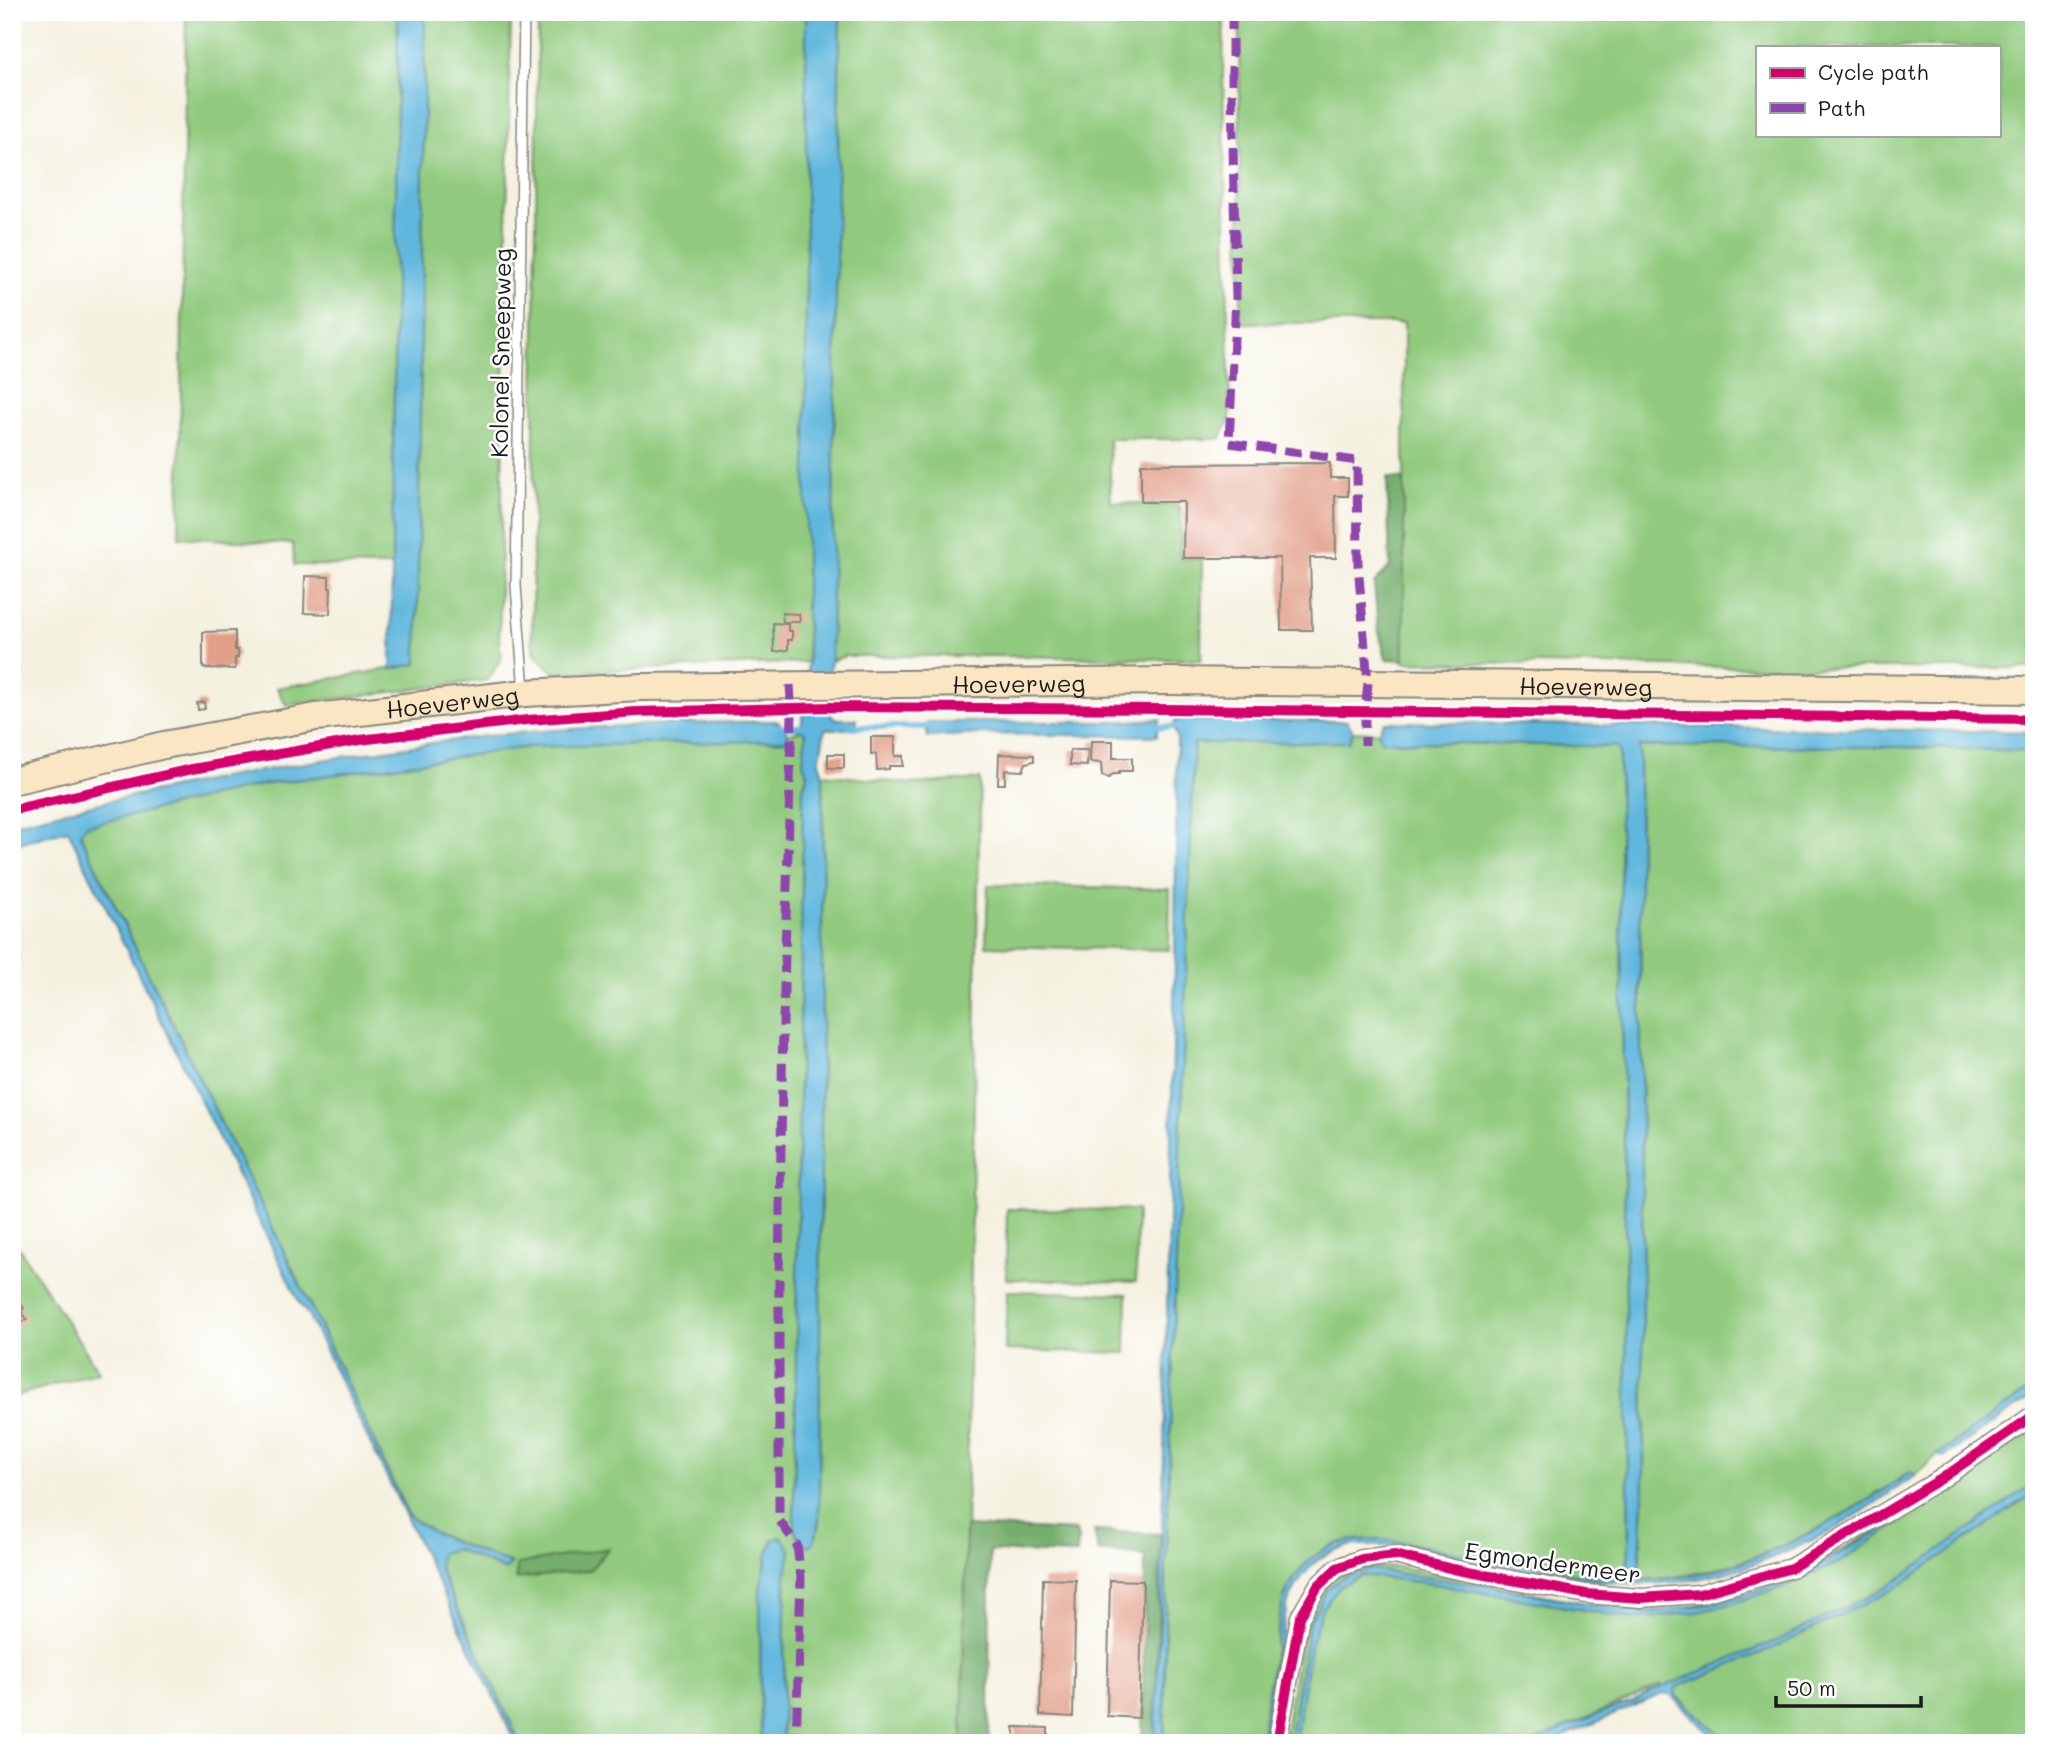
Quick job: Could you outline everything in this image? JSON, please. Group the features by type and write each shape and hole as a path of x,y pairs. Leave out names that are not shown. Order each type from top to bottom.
{"main road":[{"name":"Hoeverweg","path":"12,781 164,745 316,717 525,693 640,687 1169,681 2034,690"}],"street":[{"name":"Egmondermeer","path":"1277,1743 1300,1617 1318,1586 1337,1568 1362,1559 1395,1555 1453,1569 1586,1594 1641,1598 1699,1594 1791,1568 1941,1479 2034,1415"}],"lane":[{"name":"Kolonel Sneepweg","path":"524,12 516,586 525,693"}],"green space":[{"path":"186,12 398,12 392,566 294,565 293,544 179,537"},
{"path":"425,12 511,12 499,645 502,656 488,680 286,705 277,688 417,664"},
{"path":"538,12 806,12 808,662 555,673 535,655 532,642"},
{"path":"840,12 1224,12 1230,418 1220,439 1109,439 1111,502 1180,506 1181,558 1202,559 1201,660 845,656 831,661"},
{"path":"1239,12 2034,12 2034,668 1802,668 1404,662 1404,323 1241,323"},
{"path":"1387,478 1404,479 1404,660 1386,659 1378,628 1374,584 1390,566"},
{"path":"801,730 806,732 803,763 808,775 803,787 794,1522 805,1546 813,1544 819,1521 823,774 912,784 980,779 962,1743 782,1743 786,1573 791,1552 774,1539 760,1589 761,1743 520,1743 440,1571 439,1561 441,1553 456,1549 504,1570 511,1564 444,1537 408,1515 314,1313 80,834 85,826 260,785 528,747 787,740 788,734"},
{"path":"1353,731 1378,732 1382,741 1619,747 1629,1546 1626,1580 1597,1578 1401,1542 1352,1540 1331,1546 1318,1554 1283,1600 1260,1743 1164,1743 1166,1556 1194,742 1349,742"},
{"path":"1639,746 1898,747 2034,751 2034,1386 1937,1455 1915,1476 1910,1472 1815,1530 1748,1559 1713,1569 1677,1577 1639,1580 1644,1483"},
{"path":"988,885 1170,889 1169,950 986,946"},
{"path":"1007,1209 1137,1210 1136,1282 1006,1279"},
{"path":"12,1237 99,1372 12,1397"},
{"path":"1007,1291 1127,1294 1126,1353 1005,1350"},
{"path":"2034,1427 2034,1743 1730,1743 1675,1693 1662,1694 1661,1685 1531,1743 1283,1743 1304,1617 1326,1583 1348,1571 1360,1567 1400,1567 1622,1610 1671,1610 1761,1589 1791,1577 1874,1531"},
{"path":"966,1526 1076,1531 1078,1540 1077,1554 990,1551 989,1743 962,1743"},
{"path":"1094,1531 1161,1534 1155,1743 1142,1743 1145,1556 1098,1551"},
{"path":"609,1548 590,1570 516,1579 517,1564"}],"water":[{"path":"398,12 425,12 417,664 391,669"},
{"path":"806,12 840,12 831,661 827,694 831,716 837,719 857,719 856,729 825,729 819,762 823,774 819,1521 813,1544 805,1546 794,1529 794,1522 803,787 808,775 803,763 806,733 801,730 808,662"},
{"path":"1160,719 1157,736 980,734 927,737 927,722 1114,722"},
{"path":"1176,719 1347,721 1353,731 1349,742 1194,743 1166,1556 1164,1743 1155,1743 1175,962 1177,737 1173,727"},
{"path":"778,721 788,734 788,740 528,747 260,785 86,826 80,834 314,1313 408,1515 443,1537 511,1564 505,1570 456,1549 441,1553 439,1562 440,1571 520,1743 516,1743 68,830 12,845 12,824 213,780 456,740 591,728"},
{"path":"1384,722 2034,732 2034,751 1898,747 1639,746 1644,1483 1639,1579 1675,1578 1747,1561 1817,1530 1911,1472 1915,1476 1841,1525 1797,1547 1745,1567 1691,1580 1630,1584 1600,1582 1396,1547 1354,1545 1334,1551 1308,1569 1287,1606 1264,1743 1260,1743 1283,1600 1304,1566 1319,1553 1337,1544 1368,1540 1428,1546 1597,1578 1627,1580 1629,1546 1619,747 1382,741 1378,732"},
{"path":"2034,1386 2034,1395 1944,1457 1937,1455"},
{"path":"2034,1422 2034,1429 1840,1562 1783,1587 1698,1612 1635,1619 1434,1584 1361,1575 1340,1586 1322,1609 1310,1647 1295,1743 1289,1743 1309,1623 1327,1589 1346,1576 1368,1569 1646,1613 1711,1604 1761,1589 1815,1568 1875,1533"},
{"path":"2034,1483 2034,1493 1893,1590 1776,1647 1677,1687 1676,1696 1730,1743 1720,1743 1670,1695 1662,1694 1548,1743 1531,1743 1780,1639 1886,1588"},
{"path":"782,1537 791,1552 786,1573 782,1743 761,1743 760,1589 769,1550 774,1539"}],"building":[{"path":"1330,463 1330,478 1348,478 1348,496 1335,496 1336,558 1310,558 1312,630 1281,630 1280,558 1183,558 1184,502 1141,502 1141,464"},
{"path":"305,576 329,577 330,614 304,613"},
{"path":"782,613 799,614 800,622 783,622"},
{"path":"773,623 788,624 788,631 792,631 788,650 774,652"},
{"path":"235,631 238,658 235,658 235,669 203,668 203,632"},
{"path":"204,702 205,709 198,710 197,703"},
{"path":"871,737 895,737 895,756 903,756 903,766 889,766 889,769 877,770 876,754 871,754"},
{"path":"1091,741 1113,741 1113,758 1132,758 1132,771 1119,771 1119,774 1113,774 1109,778 1102,776 1101,763 1090,762"},
{"path":"1070,750 1088,750 1087,766 1070,765"},
{"path":"828,754 844,754 844,768 828,768"},
{"path":"999,754 1034,755 1034,761 1026,763 1023,771 1005,770 1005,784 998,784"},
{"path":"17,1299 24,1308 21,1311 27,1319 12,1330 12,1303"},
{"path":"1043,1579 1076,1580 1073,1717 1040,1715"},
{"path":"1110,1580 1143,1581 1139,1718 1107,1716"},
{"path":"1014,1727 1048,1728 1048,1743 1017,1743"}],"waterway":[{"path":"775,727 806,727"},
{"path":"849,727 936,727"},
{"path":"1150,727 1181,727"}],"marked path":[{"path":"1232,12 1236,297 1229,443 1357,461 1358,564 1368,683 1365,745"},
{"path":"790,685 792,715 779,1275 779,1520 797,1545 801,1578 796,1743"}],"cycle path":[{"path":"12,810 192,769 360,740 527,720 636,712 831,707 2034,719"},
{"path":"1277,1743 1300,1617 1318,1586 1337,1568 1362,1559 1395,1555 1453,1569 1586,1594 1641,1598 1699,1594 1791,1568 1941,1479 2034,1415"}]}
